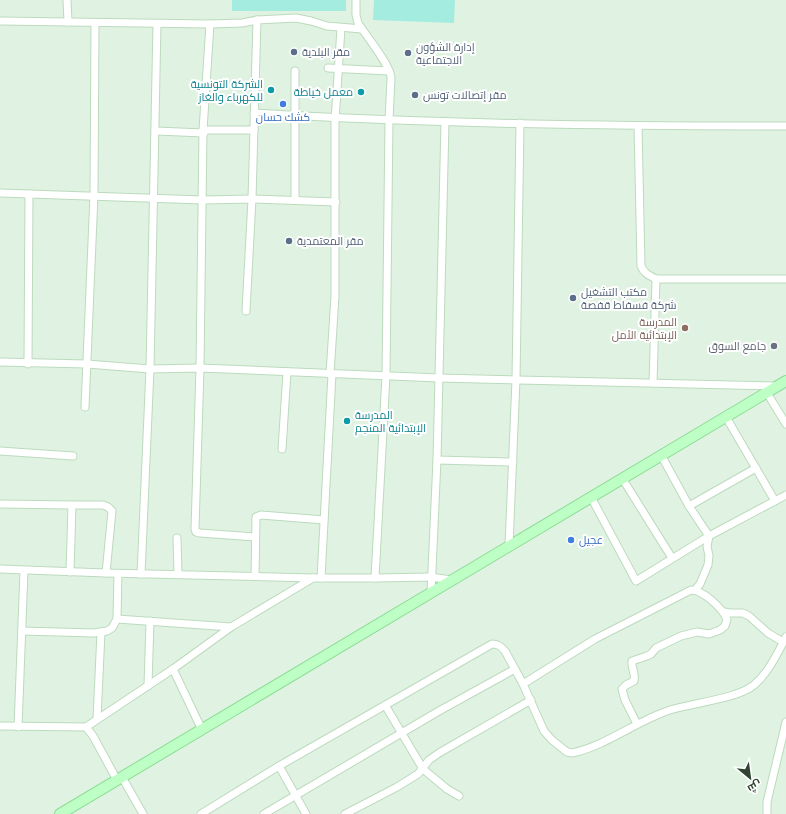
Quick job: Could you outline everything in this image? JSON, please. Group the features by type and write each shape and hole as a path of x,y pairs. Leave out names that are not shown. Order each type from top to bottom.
{"main road":[{"path":"60,814 509,545 782,384"}],"street":[{"path":"67,0 68,22"},
{"path":"356,0 356,15 362,29 389,71 391,78 388,120 386,376 375,578"},
{"path":"0,21 210,24 242,23 257,20 296,18 327,26 362,29"},
{"path":"246,311 252,199 257,20"},
{"path":"85,408 94,195 95,23"},
{"path":"141,574 150,369 157,24"},
{"path":"210,24 204,132 200,368 195,530 200,534 255,537"},
{"path":"317,578 324,520 335,296 336,117 341,28"},
{"path":"328,68 389,71"},
{"path":"295,71 295,200"},
{"path":"254,114 445,122 638,126 786,126"},
{"path":"431,592 437,460 445,122"},
{"path":"509,545 516,380 520,123"},
{"path":"638,126 641,266 643,271 647,275 656,279 786,279"},
{"path":"156,131 204,132 254,130"},
{"path":"0,193 94,195 154,199 252,199 336,202"},
{"path":"28,364 29,194"},
{"path":"653,383 656,279"},
{"path":"0,362 28,364 87,364 150,369 200,368 439,378 653,383 782,384"},
{"path":"282,449 287,372"},
{"path":"767,393 786,424"},
{"path":"726,417 775,501"},
{"path":"0,451 73,456"},
{"path":"661,455 689,506 710,536"},
{"path":"437,460 513,462"},
{"path":"689,506 756,468"},
{"path":"622,478 672,558"},
{"path":"591,497 636,581 710,536 786,495"},
{"path":"0,504 103,505 108,507 112,512 106,574"},
{"path":"70,572 72,505"},
{"path":"255,576 255,537 256,520 258,516 324,520"},
{"path":"695,590 700,584 708,565 709,556 707,546 710,536"},
{"path":"177,538 178,574"},
{"path":"0,569 106,574 178,574 317,578 431,577 451,580"},
{"path":"18,727 24,571"},
{"path":"22,631 94,633 112,628 117,619 118,574"},
{"path":"0,726 86,727 173,669 231,627 317,578"},
{"path":"523,684 595,639 691,590 695,590 706,596 724,612 727,619 725,626 720,630 709,634 698,632 682,636 656,648 651,654 632,661 635,676 634,681 622,689 625,700 637,724"},
{"path":"201,814 278,766 492,644 502,646 531,700 544,730 552,740 567,752 572,753 602,742 637,724 669,711 726,697 748,689 763,676 785,640 768,633 749,616 743,613 724,612"},
{"path":"117,619 231,627"},
{"path":"148,686 150,621"},
{"path":"97,719 101,632"},
{"path":"173,669 202,730"},
{"path":"264,814 515,669"},
{"path":"345,814 398,787 418,774 430,760 439,753 531,700"},
{"path":"385,705 423,769 447,789 459,796"},
{"path":"767,814 767,802 786,722"},
{"path":"86,727 143,814"},
{"path":"278,766 306,814"}],"shaded area":[{"path":"232,0 346,0 346,11 232,11"},
{"path":"374,0 455,0 454,23 373,20"}],"place":[{"name":"مقر البلدية","path":"294,52"},
{"name":"إدارة الشؤون الاجتماعية","path":"408,53"},
{"name":"الشركة التونسية للكهرباء والغاز","path":"271,90"},
{"name":"معمل خياطة","path":"361,92"},
{"name":"مقر إتصالات تونس","path":"415,95"},
{"name":"كشك حسان","path":"283,104"},
{"name":"مقر المعتمدية","path":"289,241"},
{"name":"مكتب التشغيل شركة فسفاط قفصة","path":"573,298"},
{"name":"المدرسة الإبتدائية الأمل","path":"685,328"},
{"name":"جامع السوق","path":"774,346"},
{"name":"المدرسة الإبتدائية المنجم","path":"347,421"},
{"name":"عجيل","path":"571,540"}]}
